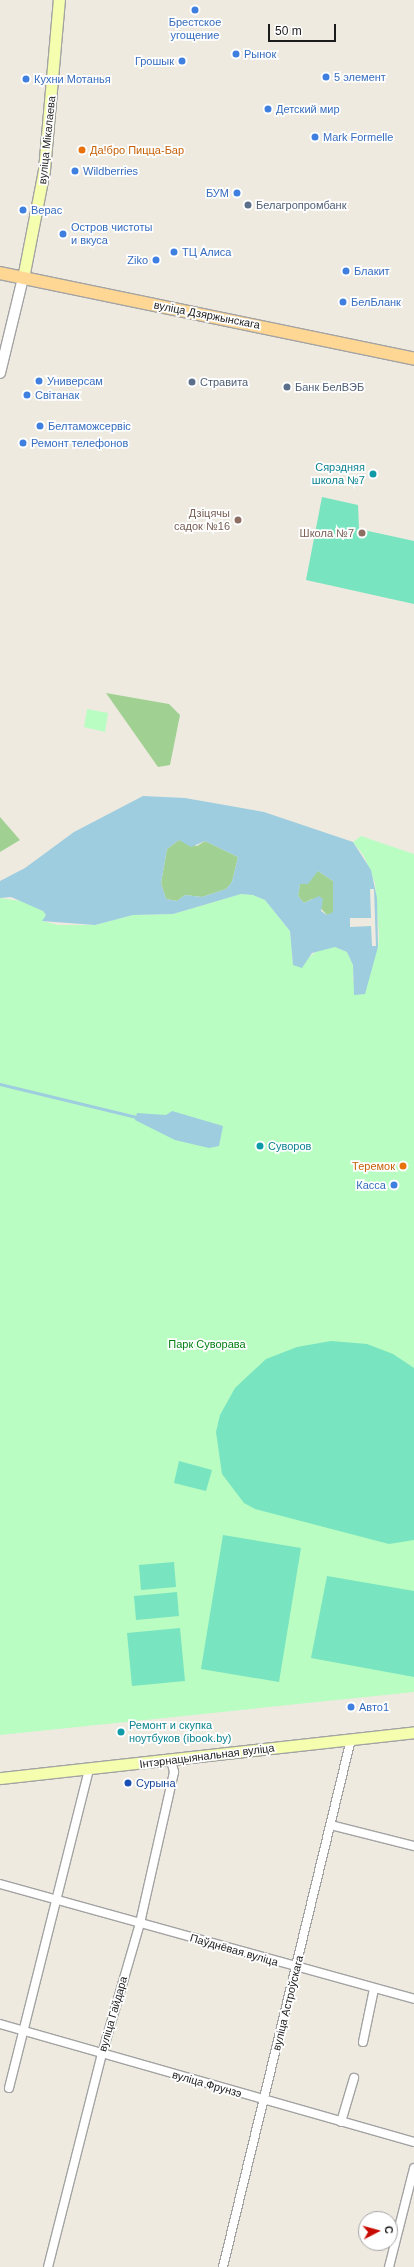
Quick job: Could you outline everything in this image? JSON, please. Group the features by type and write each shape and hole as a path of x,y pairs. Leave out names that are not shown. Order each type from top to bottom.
{"main road":[{"name":"вуліца Мікалаева","path":"23,278 44,170 58,0"},
{"name":"вуліца Дзяржынскага","path":"0,273 414,359"},
{"name":"Інтэрнацыянальная вуліца","path":"0,1778 89,1770 414,1732"}],"street":[{"path":"0,373 23,278"},
{"name":"вуліца Астроўскага","path":"222,2267 297,1968 351,1739"},
{"name":"вуліца Гайдара","path":"48,2267 102,2054 140,1923 174,1772 171,1760"},
{"path":"9,2088 54,1900 89,1770"},
{"path":"331,1825 414,1846"},
{"name":"Паўднёвая вуліца","path":"0,1884 297,1968 414,1999"},
{"path":"363,2042 374,1989"},
{"name":"вуліца Фрунзэ","path":"0,2024 264,2101 414,2142"},
{"path":"341,2122 354,2078"},
{"path":"389,2267 414,2168"}],"green space":[{"path":"322,497 358,505 359,529 414,541 414,604 306,580"},
{"path":"106,693 169,704 180,715 170,765 158,767"},
{"path":"87,709 108,713 105,732 84,727"},
{"path":"0,817 20,840 0,852"},
{"name":"Парк Суворава","path":"361,836 414,854 414,1692 0,1735 0,898 27,902 43,911 46,915 42,921 58,925 95,925 133,915 173,914 241,894 253,895 265,900 290,931 293,965 304,962 320,948 335,947 347,952 353,965 353,982 378,947 379,935 375,883 364,856 353,842"},
{"path":"179,840 197,846 205,841 238,857 232,882 226,889 202,897 185,895 177,901 166,899 161,883 167,849"},
{"path":"318,871 333,881 333,913 327,915 312,899 304,903 298,896 300,884"},
{"path":"331,1341 367,1344 393,1354 414,1368 414,1540 389,1544 255,1509 244,1503 222,1474 216,1432 220,1415 235,1388 266,1359 297,1347"},
{"path":"179,1461 212,1470 206,1491 174,1483"},
{"path":"223,1535 301,1548 279,1682 201,1669"},
{"path":"174,1562 176,1587 141,1590 139,1565"},
{"path":"327,1576 414,1591 414,1677 311,1658"},
{"path":"177,1592 179,1616 136,1620 134,1596"},
{"path":"180,1628 185,1681 132,1686 127,1633"}],"water":[{"path":"143,796 185,798 264,812 353,842 371,870 377,898 378,947 365,994 354,995 353,965 347,952 335,947 312,953 302,968 293,965 290,931 265,900 253,895 241,894 173,914 133,915 95,925 42,921 46,915 43,911 11,897 0,898 0,881 25,868 74,832","holes":["179,840 191,847 205,841 238,857 232,882 226,889 202,897 185,895 177,901 166,899 161,883 167,849","318,871 333,881 333,912 327,915 321,911 323,899 319,896 304,903 298,896 300,884 308,884"]},
{"path":"172,1111 223,1126 219,1146 209,1148 175,1140 135,1120 137,1113 166,1115"}],"pier":[{"path":"370,889 374,889 376,946 372,946 371,926 350,927 350,918 371,918"}],"waterway":[{"path":"0,1084 136,1117"}],"place":[{"name":"Брестское угощение","path":"195,10"},
{"name":"Рынок","path":"236,54"},
{"name":"Грошык","path":"182,61"},
{"name":"5 элемент","path":"326,77"},
{"name":"Кухни Мотанья","path":"26,79"},
{"name":"Детский мир","path":"268,109"},
{"name":"Mark Formelle","path":"315,137"},
{"name":"Да!бро Пицца-Бар","path":"82,150"},
{"name":"Wildberries","path":"75,171"},
{"name":"БУМ","path":"237,193"},
{"name":"Белагропромбанк","path":"248,205"},
{"name":"Верас","path":"23,210"},
{"name":"Остров чистоты и вкуса","path":"63,234"},
{"name":"ТЦ Алиса","path":"174,252"},
{"name":"Ziko","path":"156,260"},
{"name":"Блакит","path":"346,271"},
{"name":"БелБланк","path":"343,302"},
{"name":"Универсам","path":"39,381"},
{"name":"Стравита","path":"192,382"},
{"name":"Банк БелВЭБ","path":"287,387"},
{"name":"Світанак","path":"27,395"},
{"name":"Белтаможсервіс","path":"40,426"},
{"name":"Ремонт телефонов","path":"23,443"},
{"name":"Сярэдняя школа №7","path":"373,474"},
{"name":"Дзіцячы садок №16","path":"238,520"},
{"name":"Школа №7","path":"362,533"},
{"name":"Суворов","path":"260,1146"},
{"name":"Теремок","path":"403,1166"},
{"name":"Касса","path":"394,1185"},
{"name":"Авто1","path":"351,1707"},
{"name":"Ремонт и скупка ноутбуков (ibook.by)","path":"121,1732"},
{"name":"Сурына","path":"128,1783"}]}
